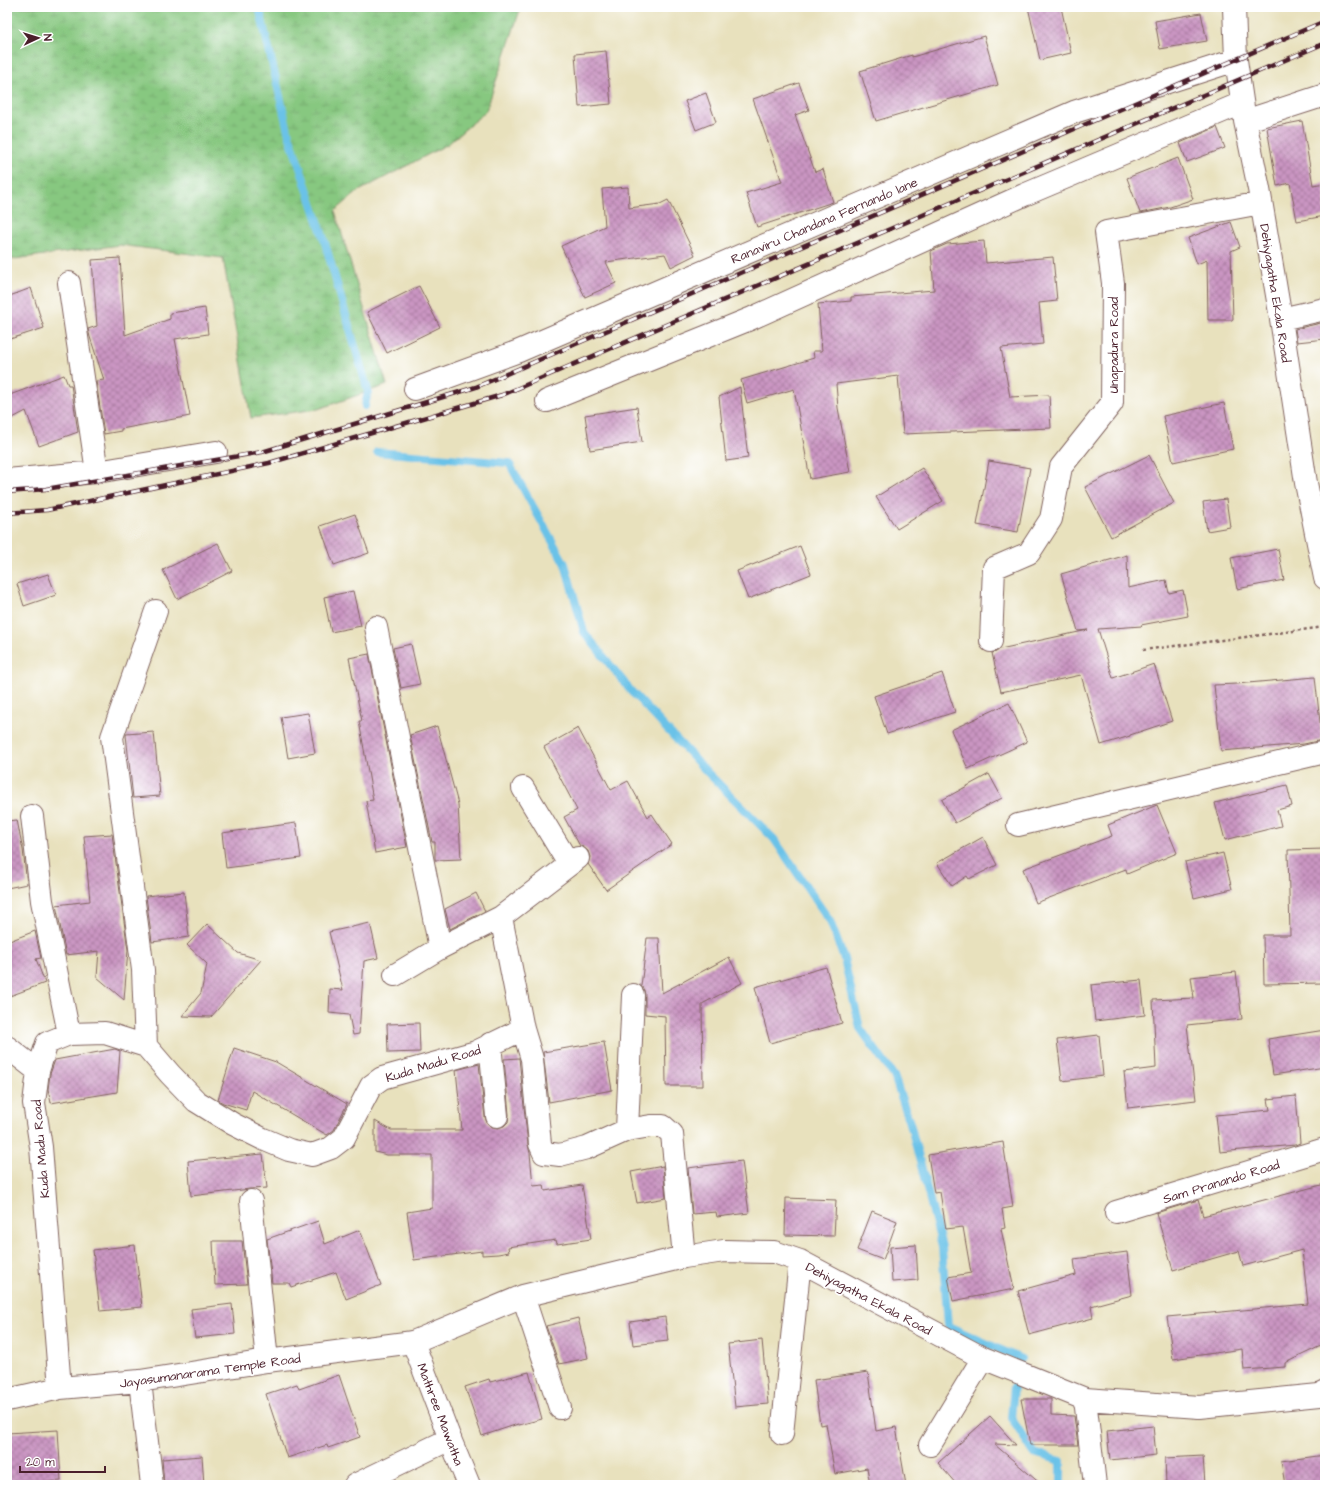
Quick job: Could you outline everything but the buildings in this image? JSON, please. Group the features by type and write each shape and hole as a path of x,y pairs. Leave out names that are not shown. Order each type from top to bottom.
{"street":[{"name":"Dehiyagatha Ekala Road","path":"1234,7 1236,60 1243,112 1261,203 1281,319 1306,484 1325,578"},
{"name":"Ranaviru Chandana Fernando lane","path":"415,389 519,351 1074,112 1236,60"},
{"path":"548,400 750,319 1024,195 1243,112 1325,95"},
{"name":"Unapadura Road","path":"991,640 994,568 1029,553 1051,519 1061,467 1112,403 1113,283 1106,232 1261,203"},
{"path":"69,282 97,472"},
{"path":"1281,319 1325,310"},
{"path":"7,480 97,472 216,452"},
{"path":"146,1046 143,970 112,737 156,611"},
{"path":"376,627 440,948"},
{"path":"1018,825 1325,752"},
{"path":"396,975 440,948 501,917 574,861 523,788"},
{"path":"32,816 42,901 69,1034"},
{"path":"501,917 523,1029 532,1059 540,1144 544,1153 560,1155 586,1148 627,1130 651,1126 663,1126 672,1134 684,1257"},
{"path":"627,1130 633,995"},
{"name":"Kuda Madu Road","path":"60,1388 41,1147 34,1103 38,1071 48,1043 69,1034 105,1033 146,1046 196,1101 233,1124 263,1139 290,1150 312,1155 331,1148 344,1138 371,1086 382,1078 476,1052 523,1029"},
{"path":"490,1044 497,1116"},
{"path":"7,1046 38,1071"},
{"name":"Sam Pranando Road","path":"1116,1212 1325,1149"},
{"path":"251,1201 267,1361"},
{"name":"Dehiyagatha Ekala Road","path":"413,1342 523,1296 684,1257 724,1251 774,1252 800,1261 983,1358 1084,1399 1199,1407 1319,1395 1325,1392"},
{"path":"782,1434 800,1261"},
{"path":"523,1296 560,1408"},
{"name":"Jayasumanarama Temple Road","path":"7,1400 60,1388 140,1381 267,1361 413,1342"},
{"name":"Mathree Mawatha","path":"413,1342 469,1485"},
{"path":"930,1445 983,1358"},
{"path":"140,1381 152,1485"},
{"path":"1084,1399 1095,1485"},
{"path":"355,1485 450,1439"}],"path":[{"path":"1143,650 1325,627"}],"green space":[{"path":"7,7 521,7 486,111 448,144 359,191 335,211 387,385 318,409 251,418 223,258 120,245 7,260"}],"waterway":[{"path":"259,7 289,135 323,236 368,391 365,406"},
{"path":"377,452 509,463 565,564 584,632 631,691 707,772 774,839 830,921 844,959 860,1028 894,1076 910,1123 942,1247 948,1326 1021,1359"},
{"path":"1014,1387 1011,1418 1034,1453 1061,1461 1061,1485"}],"railway":[{"path":"7,492 46,489 262,452 476,387 1325,21"},
{"path":"7,513 47,510 269,463 502,395 1325,43"}]}
